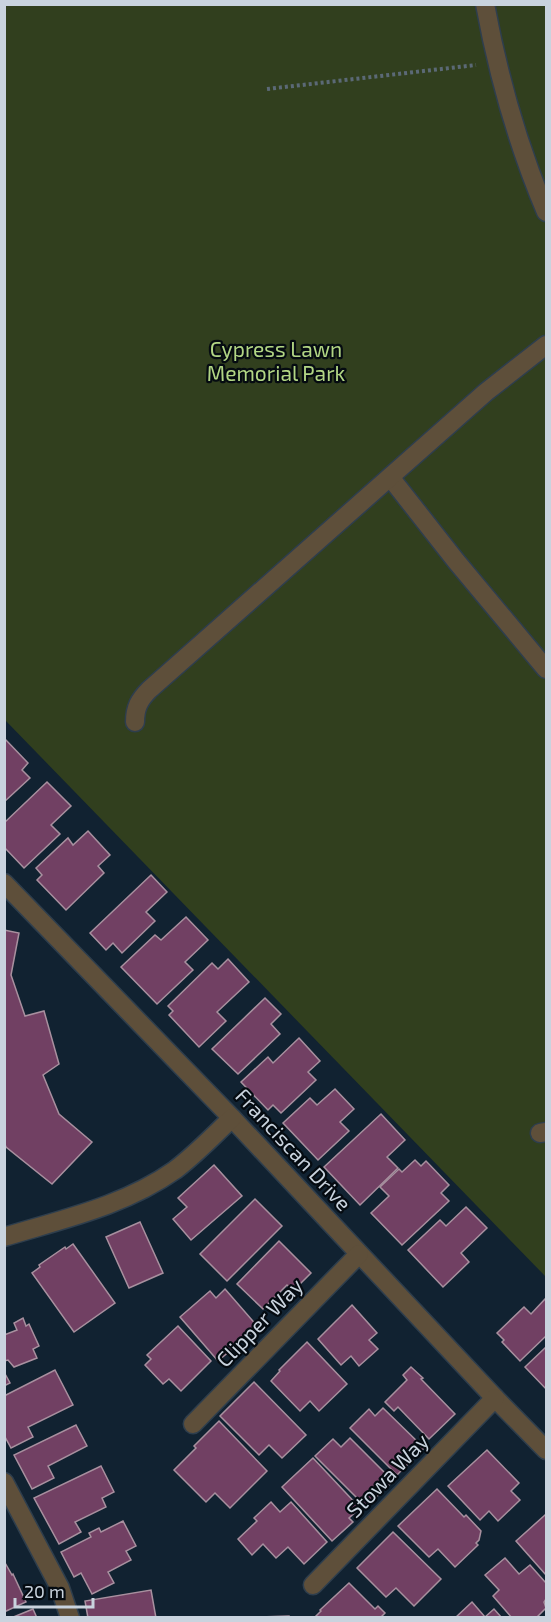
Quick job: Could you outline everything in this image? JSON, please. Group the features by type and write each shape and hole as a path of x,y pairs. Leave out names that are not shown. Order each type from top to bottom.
{"street":[{"path":"485,4 498,63 525,158 546,212"},
{"path":"135,722 135,710 140,699 148,690 503,378 546,345"},
{"path":"390,477 546,669"},
{"name":"Franciscan Drive","path":"4,883 232,1118 546,1450"},
{"path":"4,1237 113,1205 145,1189 177,1169 232,1118"},
{"name":"Clipper Way","path":"193,1424 359,1254"},
{"name":"Stowa Way","path":"313,1585 495,1398"},
{"path":"4,1482 60,1588 70,1617"}],"path":[{"path":"267,89 498,63"}],"green space":[{"name":"Cypress Lawn Memorial Park","path":"5,5 546,5 546,1277 5,720"}],"building":[{"path":"5,739 28,763 22,770 30,778 4,802"},
{"path":"47,782 71,806 51,825 60,834 24,868 4,847 4,823"},
{"path":"88,831 110,855 98,866 104,873 66,910 37,880 42,875 36,868 68,838 73,845"},
{"path":"151,875 167,892 146,912 155,921 122,953 113,943 106,950 90,933"},
{"path":"186,917 208,940 185,962 193,970 157,1004 121,967 155,935 161,940"},
{"path":"4,930 19,933 11,975 25,1016 44,1011 59,1064 43,1075 59,1114 92,1142 52,1184 6,1147 4,1142"},
{"path":"228,959 249,982 217,1012 226,1021 199,1047 169,1015 173,1011 168,1006 212,963 218,969"},
{"path":"265,998 281,1014 271,1024 280,1034 238,1074 212,1049"},
{"path":"299,1038 320,1061 308,1072 316,1080 281,1113 273,1105 268,1110 241,1082 268,1057 273,1063"},
{"path":"335,1089 354,1109 340,1122 349,1131 318,1160 283,1123 310,1098 317,1105"},
{"path":"381,1114 405,1140 387,1157 398,1168 360,1205 324,1167"},
{"path":"415,1160 421,1166 426,1161 449,1185 441,1193 449,1201 402,1245 371,1213 389,1196 380,1187 399,1169 402,1172"},
{"path":"214,1165 242,1196 191,1240 173,1219 187,1207 178,1198"},
{"path":"255,1199 282,1226 227,1281 200,1254"},
{"path":"466,1207 487,1228 461,1253 469,1262 443,1287 408,1250 440,1220 446,1226"},
{"path":"140,1222 163,1273 129,1288 106,1237"},
{"path":"279,1241 311,1273 293,1291 287,1285 263,1309 237,1284"},
{"path":"73,1244 115,1303 74,1332 32,1273 40,1267 39,1265"},
{"path":"225,1289 258,1327 218,1361 180,1317 210,1291 216,1298"},
{"path":"546,1298 546,1336 520,1361 502,1342 504,1340 497,1333 524,1307 531,1314"},
{"path":"352,1305 377,1333 369,1340 378,1349 359,1366 351,1356 341,1365 318,1339"},
{"path":"23,1318 26,1326 29,1324 39,1346 33,1349 37,1358 14,1367 8,1360 4,1361 4,1335 17,1330 14,1323"},
{"path":"178,1326 211,1361 181,1391 169,1379 163,1384 145,1365 151,1359 147,1355"},
{"path":"307,1342 347,1384 319,1411 310,1401 300,1411 271,1381"},
{"path":"546,1347 546,1389 525,1367"},
{"path":"411,1367 455,1414 429,1439 398,1407 394,1411 385,1402 407,1380 403,1375"},
{"path":"55,1370 73,1405 28,1427 33,1437 11,1448 4,1435 4,1396"},
{"path":"4,1372 10,1383 4,1386"},
{"path":"254,1382 306,1435 282,1458 269,1445 259,1455 220,1416"},
{"path":"383,1408 424,1448 397,1475 350,1428 369,1409 375,1416"},
{"path":"219,1421 267,1471 230,1508 215,1493 206,1502 174,1470"},
{"path":"76,1425 87,1446 48,1466 54,1478 32,1489 14,1455"},
{"path":"350,1438 393,1481 366,1507 315,1456 333,1439 341,1447"},
{"path":"487,1450 519,1483 511,1491 520,1500 498,1521 489,1511 480,1520 448,1486"},
{"path":"313,1458 360,1508 349,1518 353,1522 332,1541 282,1487"},
{"path":"101,1466 114,1492 102,1498 106,1507 75,1522 81,1532 59,1544 34,1498"},
{"path":"437,1489 481,1531 476,1543 478,1545 455,1567 438,1549 429,1557 398,1526"},
{"path":"271,1502 280,1512 291,1502 327,1542 304,1564 288,1547 276,1558 263,1544 252,1555 238,1539 257,1521 254,1518"},
{"path":"546,1516 546,1575 516,1541"},
{"path":"123,1521 136,1546 126,1551 131,1560 108,1572 114,1583 92,1594 81,1573 74,1577 61,1552 91,1537 89,1533 99,1528 101,1532"},
{"path":"393,1532 441,1579 414,1606 396,1588 386,1597 357,1568"},
{"path":"505,1558 519,1574 530,1565 546,1583 544,1602 546,1608 536,1618 512,1618 493,1596 499,1590 485,1575"},
{"path":"4,1561 26,1602 4,1612"},
{"path":"349,1583 375,1609 378,1606 385,1613 380,1618 314,1618 320,1610"},
{"path":"151,1590 156,1618 88,1618 85,1601"},
{"path":"472,1602 485,1617 494,1609 502,1618 455,1618"},
{"path":"33,1609 37,1618 11,1618"},
{"path":"289,1616 289,1618 260,1618 260,1617"}]}
